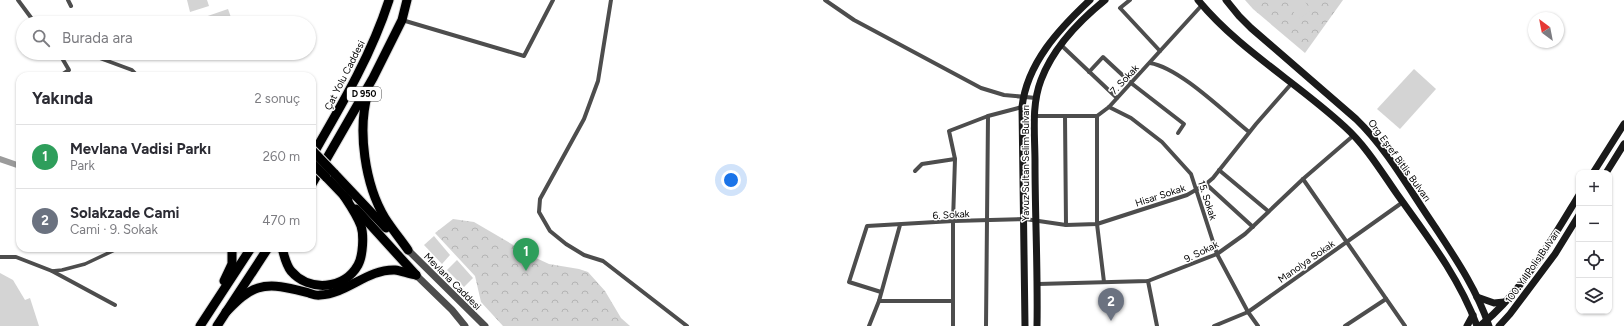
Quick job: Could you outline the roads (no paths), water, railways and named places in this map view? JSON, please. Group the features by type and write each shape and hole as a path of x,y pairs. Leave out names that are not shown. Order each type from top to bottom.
{"highway":[{"name":"Çat Yolu Caddesi","path":"316,149 365,62 383,20 389,0"},
{"name":"D 950","path":"316,177 373,78 402,20 407,0"},
{"path":"373,78 366,99 363,127 366,162 375,197 385,218 408,250"},
{"path":"283,252 290,270 301,280 320,286 340,282 349,275 358,264 363,241 361,226 344,196 316,156"},
{"path":"316,166 330,175 408,250"},
{"path":"344,196 416,275"},
{"path":"215,303 232,264 232,252"},
{"path":"200,326 249,252"},
{"path":"217,326 265,252"},
{"path":"226,312 244,296 258,288 271,286 282,287 319,296 330,294 373,274 383,271 395,270 416,275"}],"main road":[{"name":"Yavuz Sultan Selim Bulvarı","path":"1025,326 1023,98 1030,75 1045,49 1067,23 1090,0"},
{"name":"Yavuz Sultan Selim Bulvarı","path":"1037,326 1038,284 1035,221 1036,98 1046,69 1061,44 1081,22 1105,0"},
{"name":"Org Eşref Bitlis Bulvarı","path":"1226,0 1251,28 1356,119 1370,134 1456,257 1477,297 1488,323"},
{"path":"1200,2 1227,30 1354,135 1368,152 1451,272 1478,326 1488,323 1538,262 1576,200"},
{"path":"1595,170 1624,124"},
{"path":"1608,170 1624,144"},
{"name":"100. Yıl Polis Bulvarı","path":"1499,326 1510,314 1555,254 1576,220"},
{"path":"1477,297 1494,303 1504,302"},
{"path":"1510,314 1510,326"},
{"path":"1467,326 1473,315"}],"street":[{"path":"18,0 30,16"},
{"path":"68,0 71,6"},
{"path":"402,20 524,56 553,0"},
{"path":"611,0 608,28 598,81 584,120 540,199 539,212 550,231 566,244 584,255 603,262 686,326"},
{"path":"825,0 860,24 981,88 1004,95 1023,98 1036,98"},
{"path":"1130,0 1120,8 1160,51"},
{"name":"7. Sokak","path":"1097,116 1118,98 1150,63 1200,2"},
{"path":"1061,44 1118,98"},
{"path":"1089,72 1103,57 1131,83 1184,124 1178,134"},
{"path":"63,60 69,70 66,72"},
{"path":"105,60 134,72"},
{"path":"1150,63 1160,65 1183,78 1249,132"},
{"name":"Hisar Sokak","path":"1035,221 1066,225 1097,224 1187,195 1206,184 1292,83"},
{"path":"953,326 953,221 955,159 949,131 988,116 1022,107"},
{"name":"15. Sokak","path":"1109,107 1132,118 1162,142 1191,174 1217,254 1248,312 1258,326"},
{"path":"986,326 988,116"},
{"path":"1035,116 1097,116 1097,224 1104,282"},
{"path":"1065,116 1066,225"},
{"name":"9. Sokak","path":"1038,284 1148,281 1217,254 1245,234 1303,178 1354,135"},
{"path":"915,171 922,164 955,159"},
{"path":"1219,170 1268,212"},
{"path":"1303,178 1405,326"},
{"path":"1206,184 1253,227"},
{"name":"Manolya Sokak","path":"1214,326 1248,312 1403,202"},
{"name":"6. Sokak","path":"881,292 849,282 867,226 953,221 1025,219 1035,221"},
{"path":"869,326 879,301 900,225"},
{"name":"Mevlana Caddesi","path":"408,250 484,326"},
{"path":"52,271 85,264 110,252"},
{"path":"0,257 16,257 52,271 115,305"},
{"path":"416,275 452,310 465,326"},
{"path":"1148,281 1157,326"},
{"path":"1345,326 1386,299"},
{"path":"879,301 953,301"}],"waterway":[{"path":"0,159 16,165"}],"place":[{"name":"Mevlana Vadisi Parkı","path":"526,271"},
{"name":"Solakzade Cami","path":"1111,321"}]}
